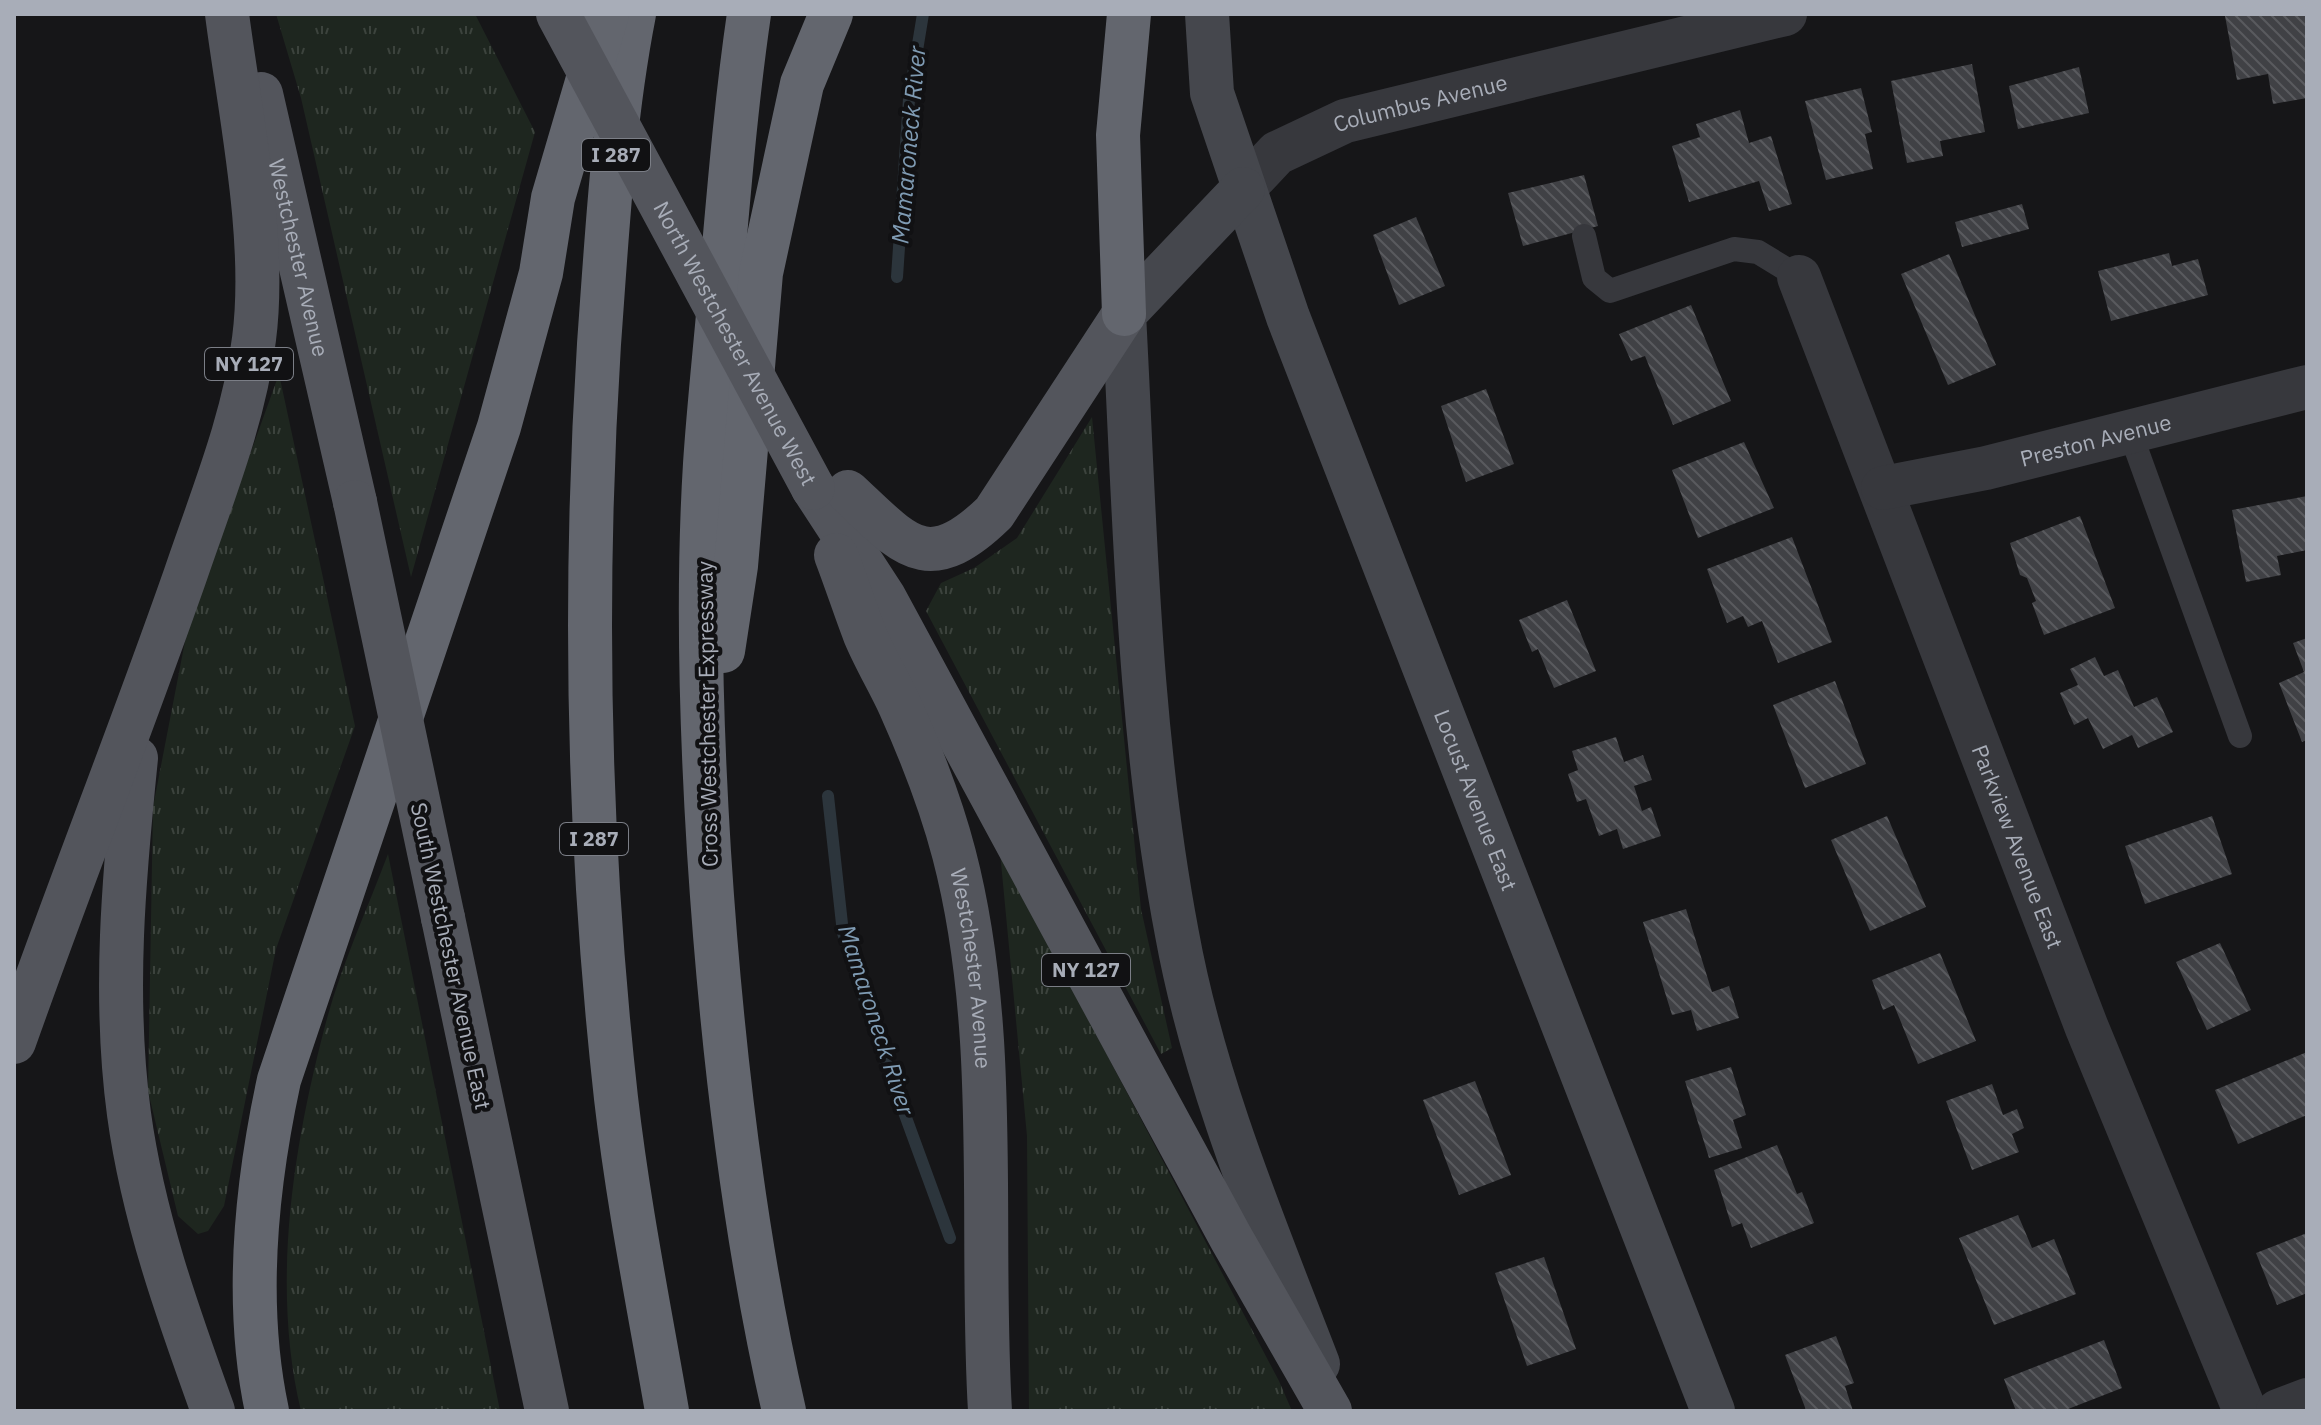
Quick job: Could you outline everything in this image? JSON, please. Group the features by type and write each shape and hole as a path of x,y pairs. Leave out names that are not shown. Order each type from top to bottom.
{"highway":[{"path":"267,1411 257,1315 258,1222 263,1156 279,1080 499,427 541,273 553,198 607,14"},
{"name":"I 287","path":"634,14 627,47 605,263 592,460 587,615 591,781 617,1100 667,1411"},
{"name":"Cross Westchester Expressway","path":"749,14 736,99 705,465 701,616 705,776 714,931 729,1086 752,1239 784,1411"},
{"path":"705,776 736,566 761,273 802,84 831,14"},
{"path":"1124,314 1118,135 1129,14"}],"main road":[{"name":"NY 127","path":"14,1042 142,699 234,431 254,339 258,259 227,14"},
{"name":"Westchester Avenue","path":"240,14 274,147 355,502"},
{"name":"North Westchester Avenue West","path":"558,14 739,349 834,515"},
{"path":"834,515 925,550 947,548 972,534 994,513 1124,314"},
{"name":"South Westchester Avenue East","path":"355,502 547,1411"},
{"name":"NY 127","path":"834,515 891,609 1231,1238 1330,1411"},
{"name":"Westchester Avenue","path":"834,515 866,637 900,706 954,853 970,929 984,1099 984,1317 990,1411"},
{"path":"142,699 122,935 129,1114 145,1203 169,1288 213,1411"}],"street":[{"name":"Locust Avenue East","path":"1207,14 1212,93 1288,317 1713,1411"},
{"name":"Columbus Avenue","path":"1124,314 1277,153 1345,121 1785,14"},
{"name":"Parkview Avenue East","path":"1799,277 1883,488 2087,1028 2245,1411"},
{"path":"1124,314 1145,709 1153,787 1177,937 1216,1086 1267,1232 1336,1411"},
{"name":"Preston Avenue","path":"1883,488 1986,468 2307,387"},
{"path":"2278,1411 2307,1400"}],"lane":[{"path":"1584,236 1594,278 1610,291 1734,249 1758,252 1799,277"},
{"path":"2130,432 2240,736"}],"green space":[{"path":"276,14 475,14 535,132 411,577 301,98"},
{"path":"279,374 355,726 276,949 224,1206 208,1231 198,1234 178,1216 148,1091 153,807 188,626"},
{"path":"1092,417 1141,909 1172,1048 1161,1054 926,611 941,583 974,568 1017,538"},
{"path":"1000,852 1292,1411 1029,1411 1027,1136"},
{"path":"388,854 500,1411 301,1411 292,1364 288,1315 287,1266 295,1168 331,1004"}],"building":[{"path":"2305,14 2307,98 2273,104 2268,74 2237,80 2225,16"},
{"path":"1972,64 1985,132 1940,141 1943,156 1907,163 1891,81"},
{"path":"2079,67 2089,113 2018,129 2009,86"},
{"path":"1861,88 1872,132 1865,134 1873,169 1826,180 1805,101"},
{"path":"1740,110 1749,143 1771,136 1792,204 1769,211 1759,181 1689,202 1672,146 1700,137 1696,124"},
{"path":"1584,175 1598,226 1523,246 1508,193"},
{"path":"2022,204 2029,229 1962,247 1955,222"},
{"path":"1416,217 1445,286 1399,305 1373,235"},
{"path":"2169,253 2172,266 2198,259 2208,295 2111,321 2098,271"},
{"path":"1949,254 1996,365 1948,385 1901,274"},
{"path":"1691,305 1731,401 1673,425 1645,356 1631,361 1619,334"},
{"path":"1486,389 1514,464 1466,482 1441,406"},
{"path":"1744,442 1774,508 1698,538 1672,470"},
{"path":"2307,496 2307,550 2277,556 2281,575 2246,582 2232,510"},
{"path":"2080,516 2115,608 2044,635 2032,603 2036,601 2027,578 2020,575 2010,543"},
{"path":"1792,537 1832,642 1778,663 1762,621 1748,627 1743,616 1727,623 1707,569"},
{"path":"1567,600 1596,671 1554,688 1538,649 1532,652 1519,620"},
{"path":"2307,638 2307,740 2302,742 2279,683 2304,672 2293,643"},
{"path":"2095,657 2104,676 2118,670 2134,707 2157,697 2173,732 2138,748 2132,735 2103,749 2088,718 2074,725 2060,693 2078,685 2070,669"},
{"path":"1835,681 1866,764 1805,788 1773,705"},
{"path":"1616,737 1624,762 1643,755 1652,780 1634,786 1642,811 1651,807 1661,836 1623,849 1617,829 1599,836 1586,799 1577,802 1568,774 1578,770 1572,751"},
{"path":"1887,816 1926,907 1870,931 1831,840"},
{"path":"2212,816 2232,874 2145,904 2125,846"},
{"path":"1686,909 1712,992 1729,986 1739,1018 1697,1031 1691,1010 1672,1015 1643,922"},
{"path":"2220,943 2251,1010 2207,1030 2176,962"},
{"path":"1940,953 1976,1041 1918,1064 1894,1005 1883,1010 1872,980"},
{"path":"2307,1052 2307,1115 2238,1144 2215,1090"},
{"path":"1731,1067 1746,1115 1733,1120 1742,1148 1709,1158 1685,1081"},
{"path":"1475,1081 1511,1175 1459,1195 1423,1100"},
{"path":"1992,1084 2003,1115 2017,1109 2024,1128 2012,1134 2019,1152 1972,1170 1946,1101"},
{"path":"1777,1145 1797,1194 1802,1192 1814,1223 1751,1248 1742,1223 1732,1227 1714,1170"},
{"path":"2018,1215 2032,1248 2054,1239 2076,1294 1994,1325 1959,1238"},
{"path":"2307,1233 2307,1293 2277,1305 2256,1253"},
{"path":"1544,1257 1576,1349 1527,1366 1495,1273"},
{"path":"1836,1336 1854,1383 1845,1386 1853,1411 1806,1410 1785,1355"},
{"path":"2104,1340 2122,1388 2063,1411 2016,1411 2004,1379"}],"waterway":[{"name":"Mamaroneck River","path":"897,277 909,99 923,14"},
{"name":"Mamaroneck River","path":"828,796 843,933 882,1052 950,1238"}]}
